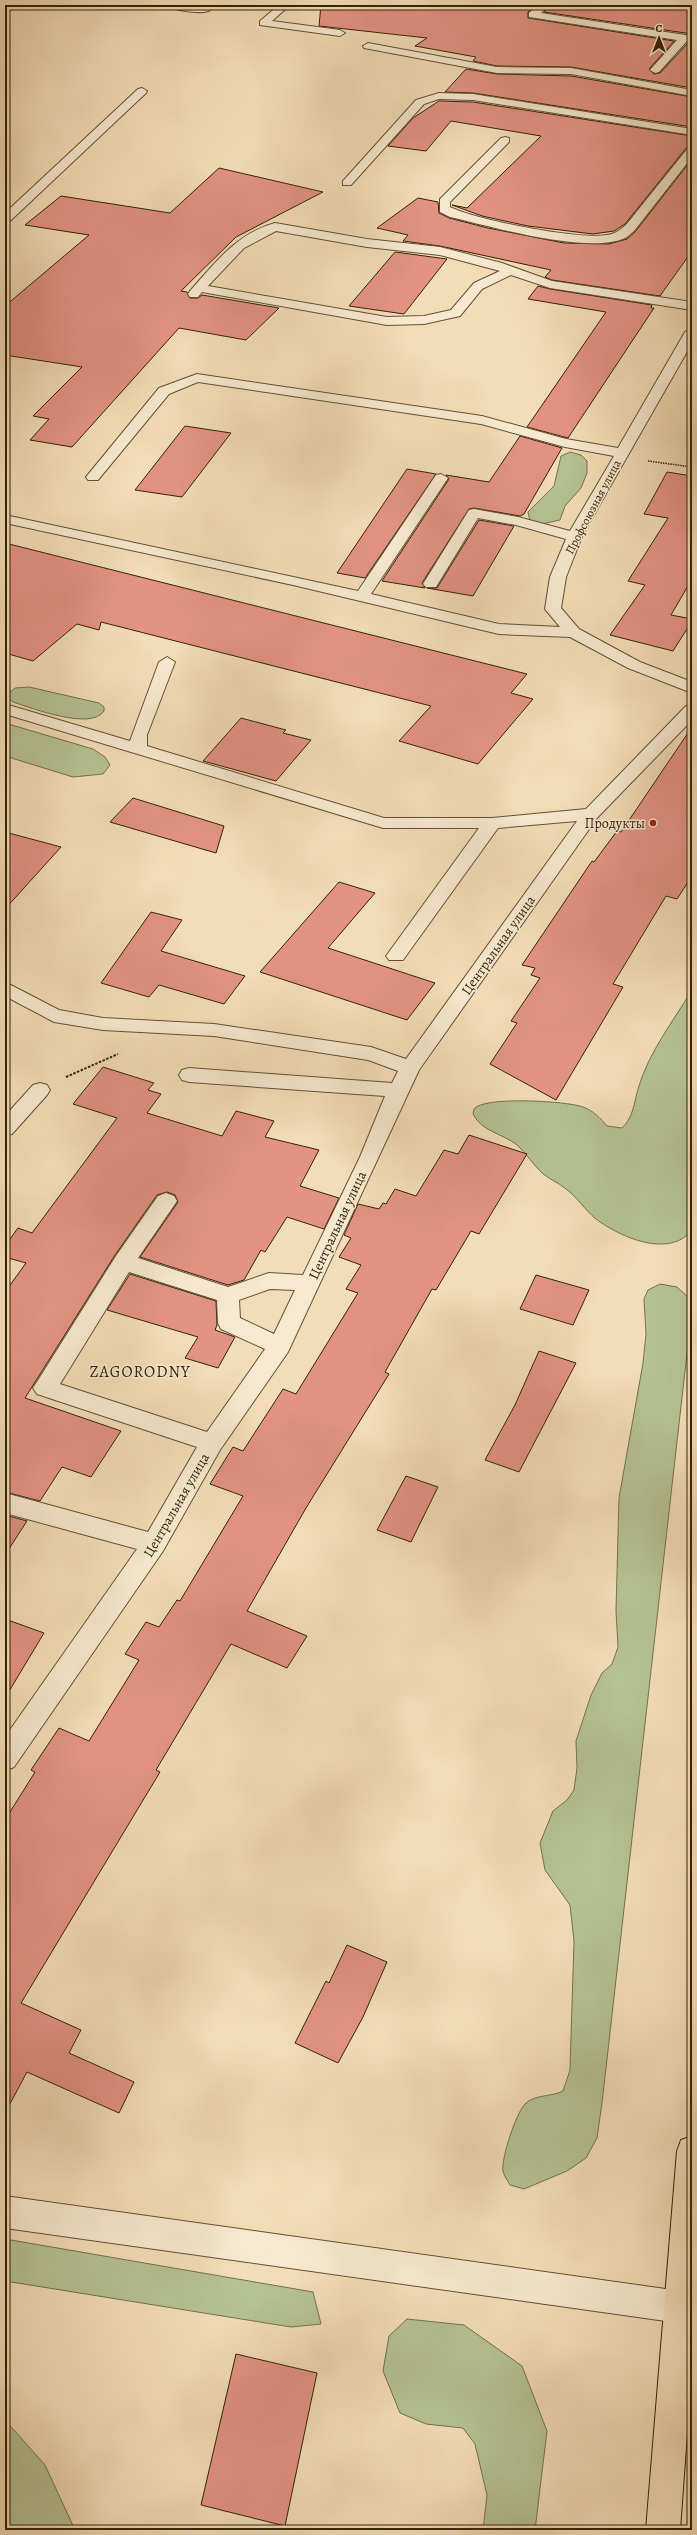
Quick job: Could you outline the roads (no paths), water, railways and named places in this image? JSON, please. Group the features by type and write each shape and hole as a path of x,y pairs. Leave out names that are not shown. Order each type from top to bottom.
{"main road":[{"path":"663,2530 683,2404 680,2307 692,2151"}],"street":[{"path":"171,5 206,10"},
{"path":"286,5 264,23 340,33"},
{"path":"544,5 533,15 688,38"},
{"path":"655,70 688,38"},
{"path":"368,46 497,70 571,71 692,93"},
{"path":"5,219 142,92"},
{"path":"347,183 420,102 427,98 440,96 473,97 692,132"},
{"path":"505,140 444,201 444,209 454,214 562,236 585,239 620,236 630,228 692,150"},
{"path":"511,270 478,286 455,313 424,320 387,321 197,291 239,245 261,230 275,227 367,243 440,251 511,270 550,284 692,306"},
{"name":"Профсоюзная улица","path":"692,332 575,537 558,577 553,609 573,632 634,665 692,688"},
{"path":"93,477 164,390 197,378 482,420 565,443 622,455"},
{"path":"362,596 441,478"},
{"path":"431,584 474,513 518,521 575,537"},
{"path":"5,518 362,596 499,629 573,632"},
{"path":"138,749 139,735 167,662"},
{"path":"5,709 383,823 492,823 591,814"},
{"name":"Центральная улица","path":"5,1759 154,1544 212,1443 280,1346 370,1157 398,1090 410,1068 591,814 692,710"},
{"path":"396,956 492,823"},
{"path":"5,988 54,1016 103,1024 214,1030 371,1054 410,1068"},
{"path":"189,1075 398,1090"},
{"path":"5,1129 40,1090"},
{"path":"166,1201 124,1262 45,1388 212,1443"},
{"path":"124,1262 228,1296 269,1281 309,1283"},
{"path":"228,1296 229,1323 280,1346"},
{"path":"5,1503 154,1544"},
{"path":"5,2212 680,2307"}],"place":[{"name":"Продукты","path":"653,823"}],"district":[{"name":"ZAGORODNY","path":"140,1371"}]}
